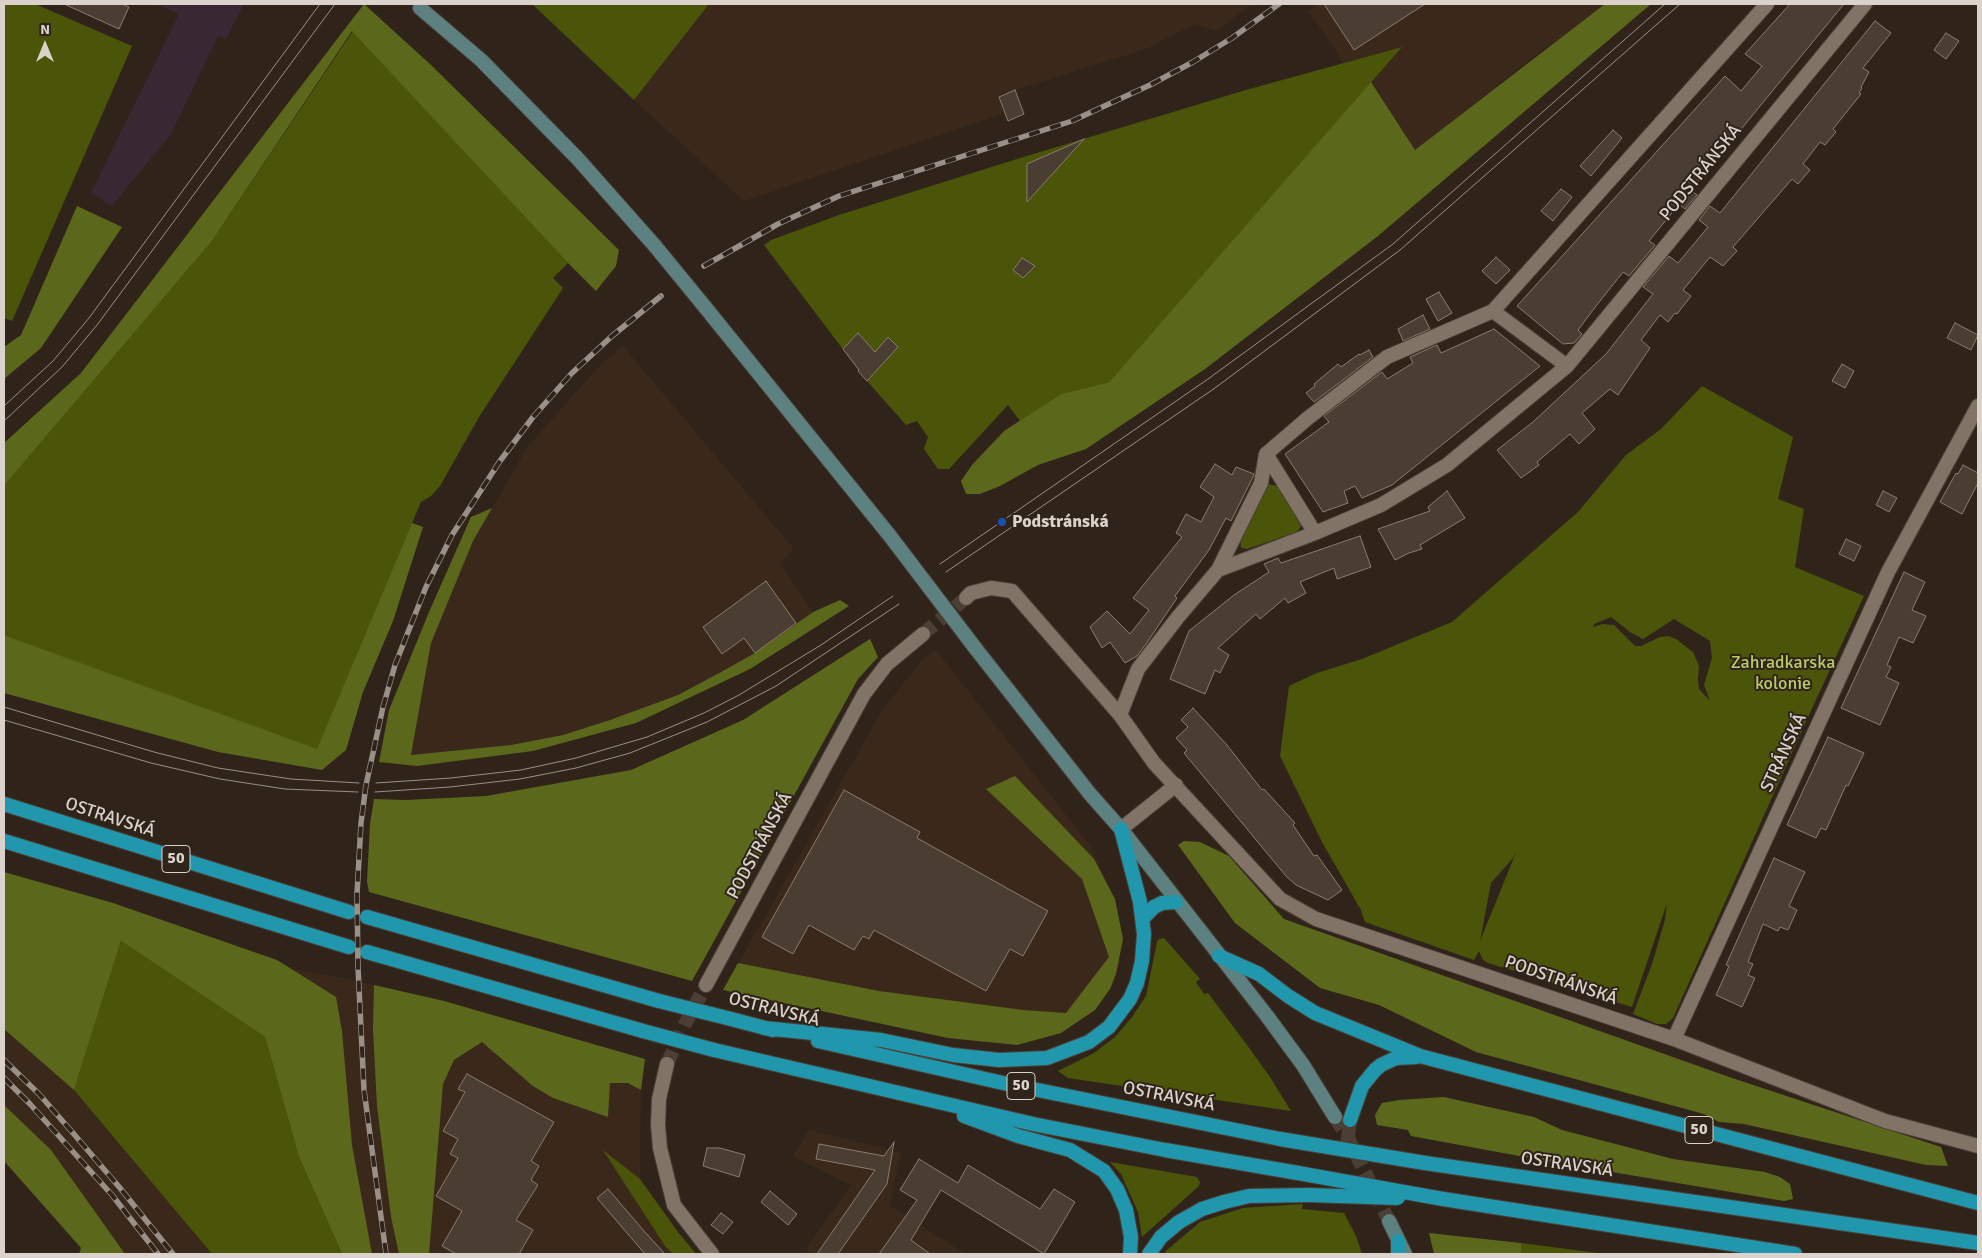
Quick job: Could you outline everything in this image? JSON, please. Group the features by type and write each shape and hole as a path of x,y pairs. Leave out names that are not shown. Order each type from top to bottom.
{"highway":[{"name":"OSTRAVSKÁ","path":"4,804 349,912"},
{"name":"50","path":"764,1028 881,1040 938,1052 986,1059 1029,1060 1047,1058 1062,1054 1089,1042 1100,1035 1113,1022 1130,999 1137,983 1142,961 1142,919 1136,884 1121,829"},
{"name":"50","path":"4,842 349,947"},
{"path":"1142,919 1154,907 1162,903 1176,902"},
{"name":"OSTRAVSKÁ","path":"366,917 731,1020 1003,1083 1280,1139 1425,1164 1978,1243"},
{"name":"50","path":"367,952 714,1050 1033,1124 1165,1150 1444,1199 1794,1254"},
{"name":"50","path":"1219,956 1259,974 1315,1013 1420,1056 1978,1203"},
{"name":"50","path":"1350,1120 1362,1086 1380,1065 1396,1058 1420,1056"},
{"name":"50","path":"922,1099 1018,1136 1070,1150 1092,1162 1112,1181 1123,1200 1128,1219 1130,1254"},
{"name":"50","path":"1149,1254 1178,1222 1202,1209 1249,1196 1309,1195 1444,1199"}],"main road":[{"path":"421,5 481,60 578,158 655,246 890,536 1090,794 1121,829 1303,1065 1336,1117"},
{"path":"1389,1221 1401,1251"}],"street":[{"path":"1315,533 1266,454 1308,418 1387,357 1493,311 1767,4"},
{"name":"PODSTRÁNSKÁ","path":"1218,570 1315,533 1381,505 1447,465 1567,366 1865,4"},
{"path":"1493,311 1567,366"},
{"name":"STRÁNSKÁ","path":"1674,1039 1884,581 1978,406"},
{"name":"PODSTRÁNSKÁ","path":"1120,715 1138,669 1178,617 1218,570 1260,483 1266,454"},
{"name":"PODSTRÁNSKÁ","path":"966,598 971,593 991,588 1012,592 1120,715 1154,763 1280,899 1316,919 1674,1039 1885,1121 1978,1146"},
{"name":"PODSTRÁNSKÁ","path":"706,985 864,694 887,664 924,634"},
{"path":"1121,829 1176,785"},
{"path":"666,1064 658,1099 660,1148 674,1205 712,1254"}],"shaded area":[{"path":"156,4 244,4 226,39 218,36 171,134 112,206 91,193 179,14"},
{"path":"709,4 1253,4 1216,31 1195,24 1146,49 999,95 1003,114 744,201 634,100"},
{"path":"1317,4 1626,4 1545,48 1415,151 1371,82 1401,47 1344,63 1309,12"},
{"path":"623,346 794,549 780,563 813,612 755,653 678,695 610,720 563,735 511,745 411,755 431,643 473,541 528,446 602,363"},
{"path":"936,650 1089,844 1115,899 1123,939 1116,974 1110,989 1095,1010 1061,1033 1017,1045 948,1038 723,990 883,709 921,661"},
{"path":"274,966 374,985 445,1014 641,1074 640,1179 604,1151 665,1246 673,1254 342,1254"},
{"path":"4,1028 74,1090 212,1254 106,1254 4,1123"},
{"path":"809,1130 901,1152 890,1206 966,1254 812,1254 806,1249 851,1185 793,1156"}],"green space":[{"path":"4,4 35,4 132,46 12,321 4,318"},
{"path":"364,4 431,65 619,250 616,266 596,291 352,31 212,241 4,486 4,443 81,373"},
{"path":"532,4 709,4 634,100"},
{"path":"1605,4 1651,4 1378,236 1205,369 1086,449 1038,465 1000,486 980,494 966,494 961,481 972,465 1004,431 1061,394 1109,382 1371,82 1415,150"},
{"path":"353,31 568,263 553,278 563,288 479,417 440,486 431,496 421,502 317,750 4,635 4,486 212,241"},
{"path":"1402,47 1109,382 1061,394 1020,421 1008,405 949,469 938,469 924,449 928,437 917,421 906,425 867,381 764,245 771,240 839,215 1017,159 1246,90"},
{"path":"77,206 122,227 41,348 4,379 4,347 21,335"},
{"name":"Zahradkarska kolonie","path":"1702,386 1793,437 1778,499 1804,509 1795,567 1864,596 1673,1018 1666,1024 1657,1024 1633,1014 1652,964 1665,920 1667,903 1632,1007 1488,963 1483,960 1479,951 1474,960 1365,922 1361,910 1322,842 1280,756 1289,686 1317,673 1362,659 1452,622 1578,512 1626,455 1661,429","holes":["1611,617 1630,632 1643,639 1674,619 1710,641 1712,658 1704,685 1710,701 1699,689 1699,666 1693,652 1676,639 1668,636 1660,637 1641,646 1635,646 1614,625 1603,624 1593,627 1594,624","1516,852 1515,855 1480,941 1491,883"]},
{"path":"1268,484 1277,486 1299,517 1302,525 1297,532 1247,549 1241,548 1240,537"},
{"path":"492,508 473,541 431,643 411,755 511,745 563,735 610,720 678,695 755,653 813,612 840,600 849,606 750,669 636,723 533,751 417,766 379,762 389,710 429,612 471,517"},
{"path":"412,523 423,527 393,621 363,692 346,750 322,770 218,752 4,693 4,635 317,749"},
{"path":"870,639 878,657 858,679 692,981 369,892 367,882 370,824 374,799 406,800 486,796 631,770 743,720"},
{"path":"1015,776 1094,859 1115,899 1123,939 1116,974 1110,989 1095,1010 1061,1033 1017,1045 948,1038 723,990 738,963 879,991 1023,1010 1066,1013 1109,957 1082,879 986,789"},
{"path":"1184,841 1200,842 1229,856 1284,919 1732,1078 1941,1147 1948,1166 1926,1165 1744,1124 1719,1122 1704,1114 1476,1052 1379,1005 1320,988 1235,923 1178,845"},
{"path":"4,872 113,903 277,960 336,997 342,1031 352,1145 372,1254 342,1254 299,1157 265,1037 121,941 74,1090 4,1029"},
{"path":"1164,938 1200,979 1196,982 1204,994 1208,993 1247,1045 1291,1111 1068,1078 1058,1071 1094,1053 1115,1037 1132,1017 1146,996 1157,942 1159,939"},
{"path":"121,941 265,1037 299,1157 342,1254 212,1254 74,1090"},
{"path":"374,985 444,1001 645,1059 641,1090 628,1083 610,1083 608,1117 553,1098 533,1086 482,1042 454,1060 443,1084 429,1254 399,1254 391,1217 377,1106 373,1030"},
{"path":"1444,1097 1534,1117 1562,1130 1673,1159 1765,1172 1780,1177 1790,1184 1793,1199 1784,1201 1541,1160 1411,1136 1408,1130 1377,1125 1375,1115 1382,1103"},
{"path":"4,1105 51,1150 125,1254 79,1254 81,1248 4,1161"},
{"path":"603,1150 640,1179 696,1254 673,1254 665,1246"},
{"path":"1110,1162 1197,1177 1200,1182 1199,1186 1142,1237 1138,1212 1121,1174"},
{"path":"1303,1204 1302,1209 1344,1213 1356,1236 1362,1254 1164,1254 1200,1222 1243,1208"},
{"path":"1429,1233 1521,1243 1521,1254 1434,1254"},
{"path":"1521,1243 1606,1254 1521,1254"}],"building":[{"path":"64,4 122,4 129,7 119,29"},
{"path":"1324,4 1425,4 1354,50"},
{"path":"1790,4 1844,4 1691,190 1697,195 1685,209 1679,204 1649,241 1655,245 1629,276 1623,272 1578,330 1582,334 1574,343 1563,344 1517,306 1725,76 1741,91 1762,66 1745,54"},
{"path":"1875,21 1891,33 1863,68 1869,72 1861,87 1859,93 1861,94 1833,129 1836,132 1825,145 1820,142 1803,164 1810,170 1798,184 1792,179 1733,247 1737,251 1723,266 1710,257 1683,290 1691,296 1677,314 1675,313 1668,322 1660,315 1641,340 1650,348 1618,395 1610,389 1582,413 1595,429 1579,444 1570,434 1537,462 1539,465 1521,478 1497,450 1533,422 1606,354 1653,294 1643,287 1669,256 1678,263 1708,227 1699,220 1710,206 1720,213"},
{"path":"1946,33 1959,41 1946,59 1934,50"},
{"path":"1015,90 1024,114 1008,121 999,97"},
{"path":"1613,130 1622,138 1591,176 1580,166"},
{"path":"1084,139 1027,202 1027,164"},
{"path":"1561,189 1572,197 1553,221 1541,211"},
{"path":"1496,257 1510,270 1496,284 1482,271"},
{"path":"1022,258 1035,266 1023,278 1013,270"},
{"path":"1439,292 1452,313 1438,321 1426,299"},
{"path":"1423,315 1430,329 1403,341 1398,329"},
{"path":"1955,323 1978,335 1971,350 1947,338"},
{"path":"1494,329 1540,366 1392,485 1362,498 1355,486 1344,491 1348,503 1323,512 1285,454 1329,422 1324,416 1382,372 1387,379 1413,363 1410,357 1437,345 1441,353"},
{"path":"858,333 875,352 888,337 898,347 867,381 843,349"},
{"path":"1369,350 1373,357 1314,402 1306,393 1338,364 1341,367 1359,354"},
{"path":"1842,364 1854,371 1845,388 1832,381"},
{"path":"1215,464 1232,475 1236,467 1254,474 1231,521 1226,518 1209,550 1175,596 1177,598 1146,644 1137,656 1125,663 1110,642 1102,648 1090,627 1107,611 1130,634 1149,610 1133,598 1182,537 1176,533 1186,514 1201,522 1214,497 1200,487"},
{"path":"1963,465 1978,473 1978,483 1962,514 1940,502 1956,473 1958,474"},
{"path":"1447,491 1465,518 1420,545 1422,549 1395,560 1378,529 1430,511 1428,507"},
{"path":"1883,491 1897,498 1889,512 1876,505"},
{"path":"1360,536 1371,567 1337,579 1334,568 1300,582 1306,593 1288,603 1285,598 1260,619 1256,614 1218,648 1229,655 1220,673 1215,670 1205,694 1170,679 1189,631 1234,595 1269,572 1264,564 1278,558 1281,563"},
{"path":"1846,539 1861,546 1854,561 1839,554"},
{"path":"1904,572 1925,582 1912,610 1926,616 1913,643 1899,637 1887,665 1891,667 1886,677 1899,683 1880,725 1841,708"},
{"path":"766,581 796,623 755,653 744,638 722,654 703,627"},
{"path":"1193,708 1227,745 1262,790 1264,789 1295,823 1293,825 1314,856 1317,855 1342,890 1328,900 1296,885 1286,876 1184,753 1187,750 1176,738 1188,727 1181,720"},
{"path":"1828,737 1864,753 1848,786 1846,785 1826,830 1821,828 1816,838 1787,825"},
{"path":"844,790 920,832 917,838 1048,911 1023,956 1010,949 986,991 874,930 869,939 863,936 854,950 809,925 793,954 762,937"},
{"path":"1774,858 1805,872 1789,906 1797,910 1788,930 1780,927 1778,931 1763,924 1748,962 1753,964 1748,975 1755,978 1742,1007 1716,995 1729,966 1726,965"},
{"path":"467,1074 554,1122 531,1161 539,1166 531,1180 538,1185 516,1220 533,1230 519,1254 456,1254 442,1246 462,1211 436,1196 458,1158 450,1154 458,1139 443,1131 465,1092 458,1089"},
{"path":"894,1142 887,1184 838,1254 817,1254 875,1170 816,1159 819,1144 884,1156"},
{"path":"707,1148 720,1148 745,1155 739,1177 703,1166"},
{"path":"919,1159 958,1183 968,1165 1040,1209 1054,1189 1075,1202 1044,1254 941,1190 911,1240 930,1254 879,1254 917,1200 900,1190"},
{"path":"608,1189 665,1254 645,1254 597,1198"},
{"path":"770,1191 797,1214 788,1225 761,1202"},
{"path":"721,1213 733,1222 723,1234 711,1225"}],"tunnel":[{"path":"923,634 966,598"},
{"path":"667,1064 685,1024 706,985"},
{"path":"1335,1117 1348,1138 1389,1221"},
{"path":"1348,1138 1350,1120"}],"tram line":[{"path":"4,406 53,361 89,318 320,4"},
{"path":"4,421 62,367 97,325 335,4"},
{"path":"940,564 1208,379 1393,244 1665,4"},
{"path":"946,572 1215,388 1400,250 1680,4"},
{"path":"376,783 451,778 521,770 576,758 647,737 704,713 739,695 821,645 893,596"},
{"path":"375,792 450,787 520,779 576,768 630,753 707,722 776,686 899,604"},
{"path":"4,707 154,752 218,768 291,779 359,783"},
{"path":"4,720 151,763 220,779 285,789 358,792"}],"railway":[{"path":"704,266 778,224 839,196 1072,121 1150,85 1193,62 1232,38 1279,4"},
{"path":"386,1254 364,1090 358,967 357,894 361,823 366,785 383,707 395,665 426,587 452,535 500,461 533,417 572,373 612,336 661,296"},
{"path":"4,1060 39,1094 73,1133 173,1254"},
{"path":"4,1078 112,1195 158,1254"}],"place":[{"name":"Podstránská","path":"1002,522"}]}
